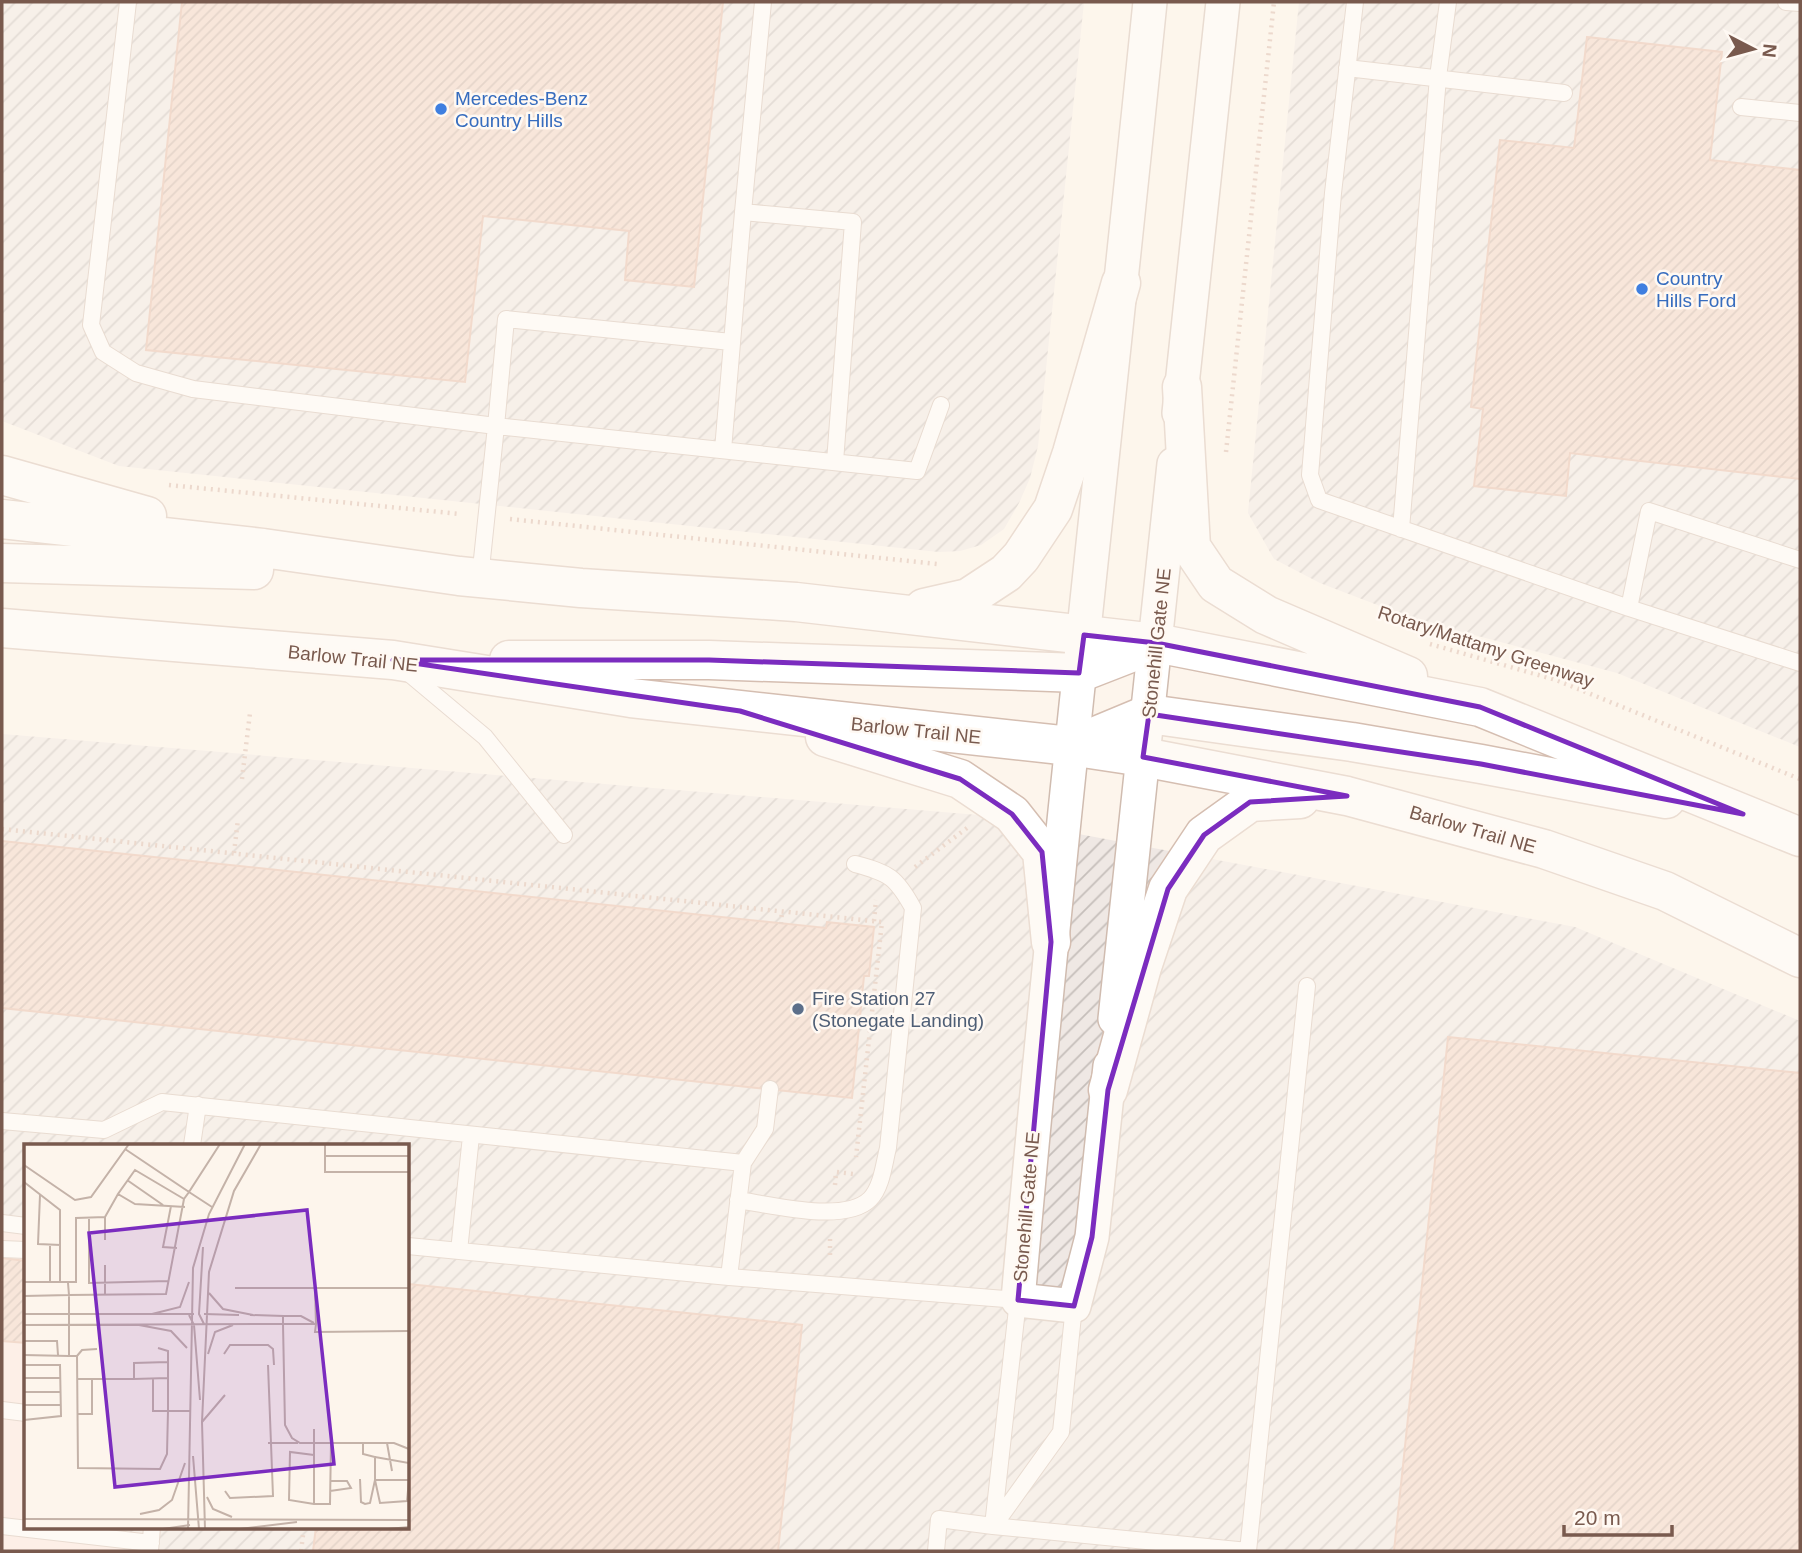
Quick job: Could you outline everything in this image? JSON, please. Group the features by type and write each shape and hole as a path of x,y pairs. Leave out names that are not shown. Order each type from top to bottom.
{"main road":[{"path":"894,614 968,598 1006,573 1021,557 1053,509 1073,453 1121,283"},
{"path":"1182,387 1191,547 1216,584 1266,615 1480,707 1800,837"},
{"path":"2,475 263,548"},
{"path":"2,519 263,548 470,577 594,589 796,602 1156,643 1480,707"},
{"path":"2,563 470,577"},
{"name":"Barlow Trail NE","path":"8,630 393,660 631,698 1070,746 1143,757 1347,796 1544,849 1665,891 1800,958"},
{"path":"393,660 709,660 1079,673 1156,643"},
{"path":"740,710 960,779 1012,814 1042,852 1051,942"},
{"path":"1070,746 1149,714 1442,757 1743,814"},
{"path":"1108,1090 1142,967 1168,888 1204,835 1250,802 1347,796"}],"street":[{"name":"Stonehill Gate NE","path":"1150,2 1070,746 1018,1300 1074,1306 1092,1237 1223,2"}],"lane":[{"path":"128,2 91,325 103,352 136,373 193,389 496,426 917,471 941,405"},
{"path":"723,450 763,2"},
{"path":"1355,2 1333,193 1310,475 1319,500 1629,608 1800,663"},
{"path":"1401,529 1438,77 1448,2"},
{"path":"1786,2 1800,3"},
{"path":"1347,68 1564,93"},
{"path":"1741,107 1800,113"},
{"path":"743,212 853,222 835,462"},
{"path":"470,577 496,426 506,319 731,342"},
{"path":"1629,608 1649,511 1800,560"},
{"path":"393,660 485,737 564,835"},
{"path":"738,1200 824,1212 849,1210 871,1199 882,1177 888,1148 913,908 901,885 882,872 855,864"},
{"path":"936,1551 939,1519 1248,1551 1307,986"},
{"path":"729,1278 743,1163 765,1129 770,1089"},
{"path":"2,1121 104,1130 162,1102 743,1163"},
{"path":"192,1144 198,1105"},
{"path":"459,1251 471,1136"},
{"path":"2,1223 24,1226"},
{"path":"410,1246 729,1278 1018,1300 993,1526"},
{"path":"2,1249 24,1250"},
{"path":"993,1526 1061,1432 1074,1306"},
{"path":"2,1410 24,1413"},
{"path":"2,1526 151,1540"}],"path":[{"path":"1226,455 1273,2"},
{"name":"Rotary/Mattamy Greenway","path":"1424,642 1556,680 1800,779"},
{"path":"242,779 250,713"},
{"path":"234,853 238,819"},
{"path":"913,868 968,828"},
{"path":"2,829 882,922 855,1174 836,1172 834,1193"},
{"path":"874,921 876,898 881,895"},
{"path":"781,924 782,911"},
{"path":"830,1255 831,1233"},
{"path":"301,1551 304,1528"}],"highlighted area":[{"path":"1084,635 1156,643 1480,707 1743,814 1481,764 1149,714 1143,757 1347,796 1250,802 1204,835 1168,889 1108,1090 1092,1237 1074,1306 1018,1300 1051,942 1042,852 1012,814 960,779 740,711 393,660 709,660 1079,673"}],"shaded area":[{"path":"2,2 1084,2 1038,446 1030,478 1019,503 1004,529 981,545 960,551 939,552 119,466 2,421"},
{"path":"1299,2 1800,2 1800,747 1617,673 1414,619 1320,583 1274,559 1248,513"},
{"path":"2,734 978,815 1575,927 1800,1021 1800,1551 123,1551 126,1528 410,1528 410,1144 24,1144 24,1218 2,1216"},
{"path":"2,1216 24,1218 24,1528 126,1528 123,1551 2,1551"}],"building":[{"name":"Mercedes-Benz Country Hills","path":"182,2 723,2 694,287 625,280 629,231 483,216 465,382 146,350"},
{"name":"Country Hills Ford","path":"1587,37 1722,52 1710,160 1800,170 1800,479 1570,453 1566,496 1474,486 1483,409 1471,407 1500,140 1574,148"},
{"path":"2,841 826,928 827,922 874,927 869,976 864,976 852,1098 2,1008"},
{"path":"1448,1037 1800,1073 1800,1551 1394,1551"},
{"path":"2,1258 24,1261 24,1343 2,1341"},
{"path":"410,1284 802,1325 778,1551 313,1551 316,1528 410,1528"}],"place":[{"name":"Mercedes-Benz Country Hills","path":"441,109"},
{"name":"Country Hills Ford","path":"1642,289"},
{"name":"Fire Station 27 (Stonegate Landing)","path":"798,1009"}]}
